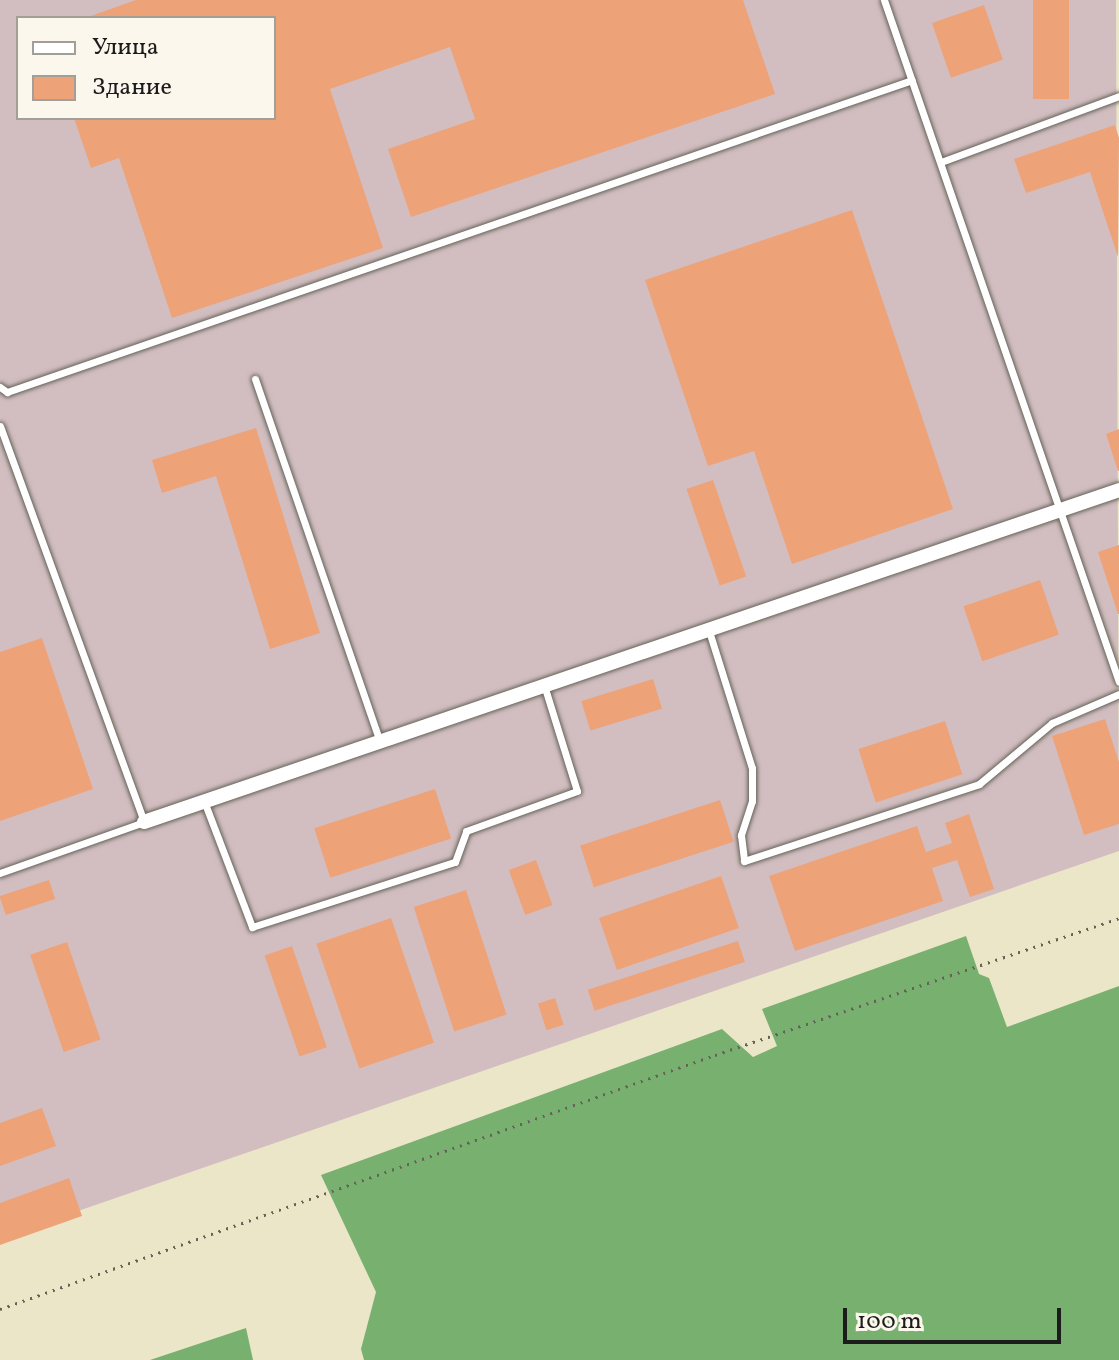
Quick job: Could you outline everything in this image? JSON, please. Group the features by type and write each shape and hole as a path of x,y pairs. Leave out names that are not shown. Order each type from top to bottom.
{"street":[{"path":"144,822 1119,490"}],"lane":[{"path":"884,0 1062,508 1119,682"},
{"path":"0,387 7,392 912,80"},
{"path":"941,162 1119,96"},
{"path":"255,379 380,741"},
{"path":"0,426 144,822 0,873"},
{"path":"708,629 752,768 752,801 741,835 744,861 979,784 1052,723 1119,694"},
{"path":"204,801 252,927 455,862 466,831 577,791 544,685"}],"path":[{"path":"0,1309 700,1060 1119,918"}],"shaded area":[{"path":"0,0 1116,0 1119,851 0,1238"}],"green space":[{"path":"966,936 979,974 989,978 1007,1027 1119,986 1119,1360 364,1360 361,1349 376,1292 321,1175 722,1029 753,1057 777,1046 762,1009"},
{"path":"246,1328 253,1360 150,1360"}],"building":[{"path":"136,0 743,0 775,94 411,217 388,149 475,119 450,47 330,89 383,248 172,318 119,158 91,168 75,120 276,120 276,16 91,16"},
{"path":"1033,0 1069,0 1069,99 1033,99"},
{"path":"984,5 1003,60 951,78 932,23"},
{"path":"1115,125 1119,138 1118,257 1090,172 1026,193 1014,159"},
{"path":"852,210 953,509 792,564 754,451 708,466 645,280"},
{"path":"256,428 320,633 270,649 216,476 162,493 152,460"},
{"path":"1119,429 1119,471 1118,471 1106,434"},
{"path":"713,480 746,576 720,586 687,489"},
{"path":"1119,545 1119,614 1118,614 1098,552"},
{"path":"1040,580 1059,635 982,661 963,606"},
{"path":"42,638 93,789 0,821 0,652"},
{"path":"653,679 662,709 590,731 581,701"},
{"path":"1105,719 1119,762 1119,824 1084,835 1052,736"},
{"path":"945,721 962,774 876,802 858,749"},
{"path":"435,789 451,838 330,878 314,828"},
{"path":"720,800 734,842 594,887 580,845"},
{"path":"969,814 994,889 970,897 957,860 932,868 943,901 795,951 769,876 917,826 926,852 952,843 945,823"},
{"path":"536,860 552,905 525,915 509,870"},
{"path":"721,876 739,928 617,970 599,918"},
{"path":"49,880 55,899 6,915 0,896"},
{"path":"466,890 506,1015 454,1032 414,907"},
{"path":"391,918 434,1043 359,1069 316,944"},
{"path":"738,941 745,962 595,1011 588,990"},
{"path":"67,942 101,1039 64,1052 30,955"},
{"path":"292,946 327,1047 299,1057 265,955"},
{"path":"555,998 564,1025 547,1030 538,1004"},
{"path":"42,1108 56,1146 0,1166 0,1123"},
{"path":"69,1178 82,1216 0,1245 0,1203"}]}
